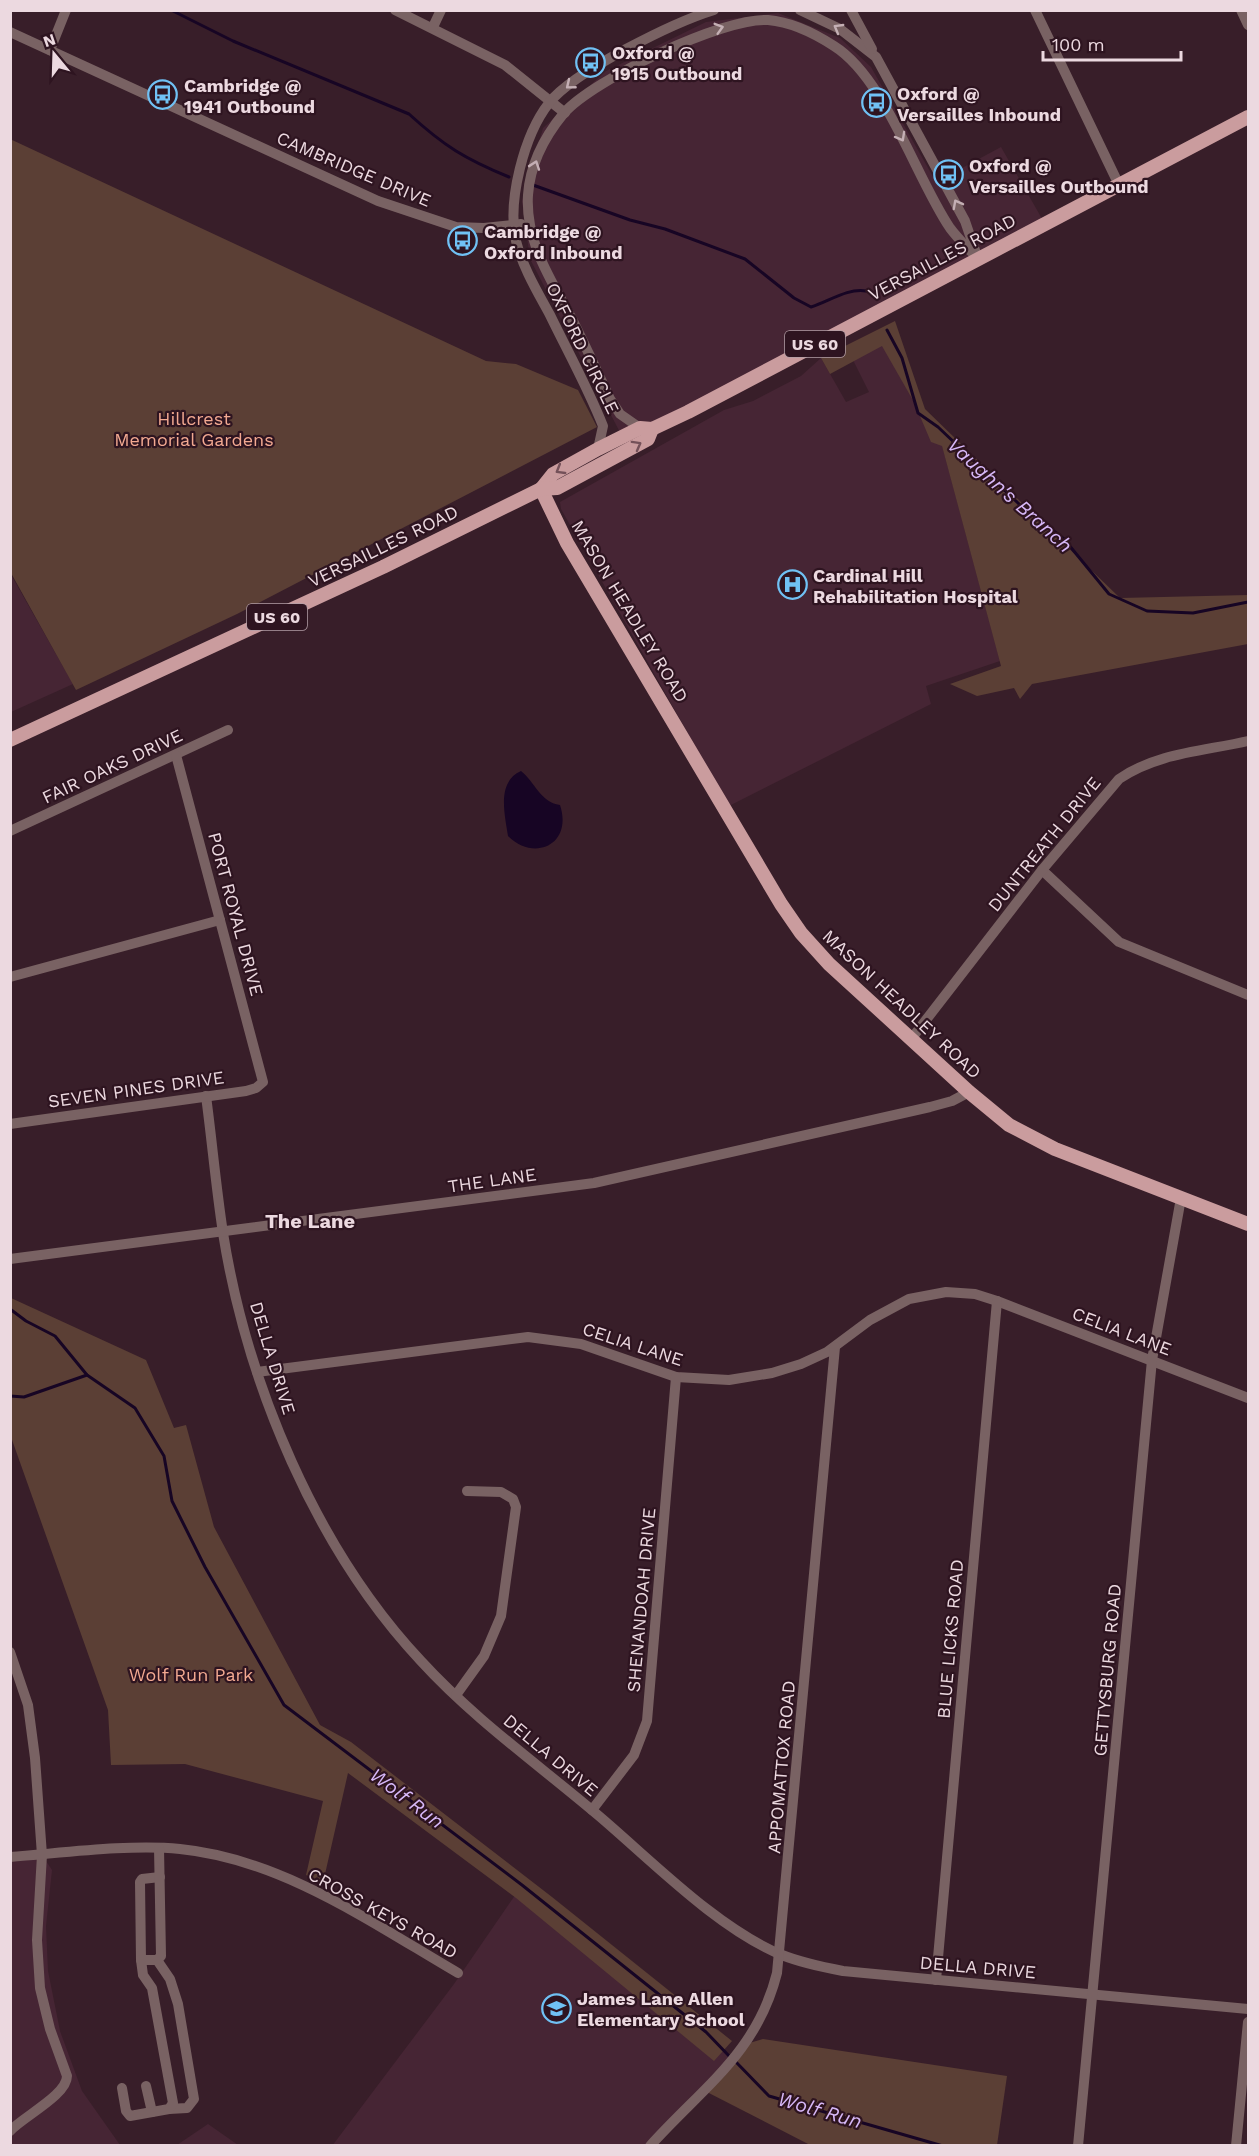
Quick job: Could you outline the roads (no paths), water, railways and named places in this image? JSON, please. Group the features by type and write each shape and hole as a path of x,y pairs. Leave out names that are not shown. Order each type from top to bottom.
{"main road":[{"name":"VERSAILLES ROAD","path":"541,489 553,474 598,449 646,429 978,259 1248,117"},
{"name":"VERSAILLES ROAD","path":"10,740 383,567 541,489 558,488 648,439 646,429"},
{"name":"MASON HEADLEY ROAD","path":"541,489 567,543 791,920 829,964 969,1092 1009,1125 1034,1141 1248,1222"}],"street":[{"path":"50,50 66,10"},
{"path":"395,10 505,65 565,113"},
{"path":"433,27 441,10"},
{"name":"OXFORD CIRCLE","path":"598,449 603,426 525,269 514,225 515,192 519,175 529,141 550,102 601,64 680,23 714,10"},
{"path":"851,10 965,221 978,259"},
{"path":"1035,10 1119,185"},
{"path":"1242,10 1248,25"},
{"path":"806,30 808,12 860,42 876,57"},
{"name":"OXFORD CIRCLE","path":"646,429 620,414 610,399 541,262 529,222 528,193 534,163 565,113 604,83 708,31 751,20 768,20 806,30 837,47 867,77 951,229 978,259"},
{"name":"CAMBRIDGE DRIVE","path":"10,32 378,201 456,227 484,228 529,222"},
{"name":"FAIR OAKS DRIVE","path":"10,831 228,730"},
{"name":"DUNTREATH DRIVE","path":"912,1038 1102,796 1133,769 1167,758 1248,741"},
{"name":"PORT ROYAL DRIVE","path":"176,755 263,1082"},
{"path":"1042,870 1119,942 1248,995"},
{"path":"10,977 220,920"},
{"name":"SEVEN PINES DRIVE","path":"10,1124 246,1091 256,1088 263,1082"},
{"name":"THE LANE","path":"10,1259 594,1183 930,1107 952,1101 969,1092"},
{"name":"DELLA DRIVE","path":"206,1095 223,1233 267,1402 296,1473 346,1562 420,1661 456,1695 702,1904 740,1932 781,1954 843,1971 1248,2009"},
{"name":"GETTYSBURG ROAD","path":"1078,2145 1152,1360 1180,1198"},
{"name":"CELIA LANE","path":"258,1372 528,1337 581,1344 676,1377 729,1380 772,1373 801,1364 835,1347 870,1320 909,1299 946,1292 975,1294 997,1301 1248,1398"},
{"name":"BLUE LICKS ROAD","path":"936,1980 997,1301"},
{"name":"APPOMATTOX ROAD","path":"650,2145 740,2052 770,1998 781,1954 835,1347"},
{"name":"SHENANDOAH DRIVE","path":"592,1810 634,1755 647,1721 676,1377"},
{"path":"456,1695 484,1656 501,1616 511,1564 516,1507 513,1499 501,1492 467,1491"},
{"path":"10,1652 28,1705 32,1725 42,1855 37,1940 40,1988 67,2081 62,2090 22,2119 10,2131"},
{"path":"141,1960 157,1960 161,1956 159,1848"},
{"name":"CROSS KEYS ROAD","path":"10,1857 159,1848 202,1852 261,1869 366,1918 458,1973"},
{"path":"160,1877 142,1879 140,1882 141,1960 143,1975 152,1988 173,2103 169,2109"},
{"path":"122,2088 127,2115 188,2108 194,2099 178,2004 170,1979 157,1960"},
{"path":"1236,2145 1248,2022"},
{"path":"146,2085 152,2112"}],"waterway":[{"name":"Vaughn's Branch","path":"171,10 233,41 409,114 456,151 509,177"},
{"name":"Vaughn's Branch","path":"533,185 630,220 665,229 745,259 794,298 811,307 845,293 866,291"},
{"name":"Vaughn's Branch","path":"887,330 902,358 918,413 938,427 1019,504 1064,539 1109,594 1147,611 1193,613 1248,602"},
{"name":"Wolf Run","path":"10,1309 26,1321 55,1336 87,1375 135,1408 164,1456 172,1501 205,1567 284,1705 522,1885 706,2032 730,2057"},
{"path":"10,1396 24,1397 87,1375"},
{"name":"Wolf Run","path":"735,2061 769,2096 943,2146"}],"place":[{"name":"Oxford @ 1915 Outbound","path":"591,62"},
{"name":"Cambridge @ 1941 Outbound","path":"163,95"},
{"name":"Oxford @ Versailles Inbound","path":"876,103"},
{"name":"Oxford @ Versailles Outbound","path":"948,175"},
{"name":"Cambridge @ Oxford Inbound","path":"463,241"},
{"name":"Cardinal Hill Rehabilitation Hospital","path":"792,585"},
{"name":"James Lane Allen Elementary School","path":"556,2008"}],"district":[{"name":"The Lane","path":"310,1221"}],"park label":[{"name":"Hillcrest Memorial Gardens","path":"194,428"},
{"name":"Wolf Run Park","path":"191,1674"}]}
